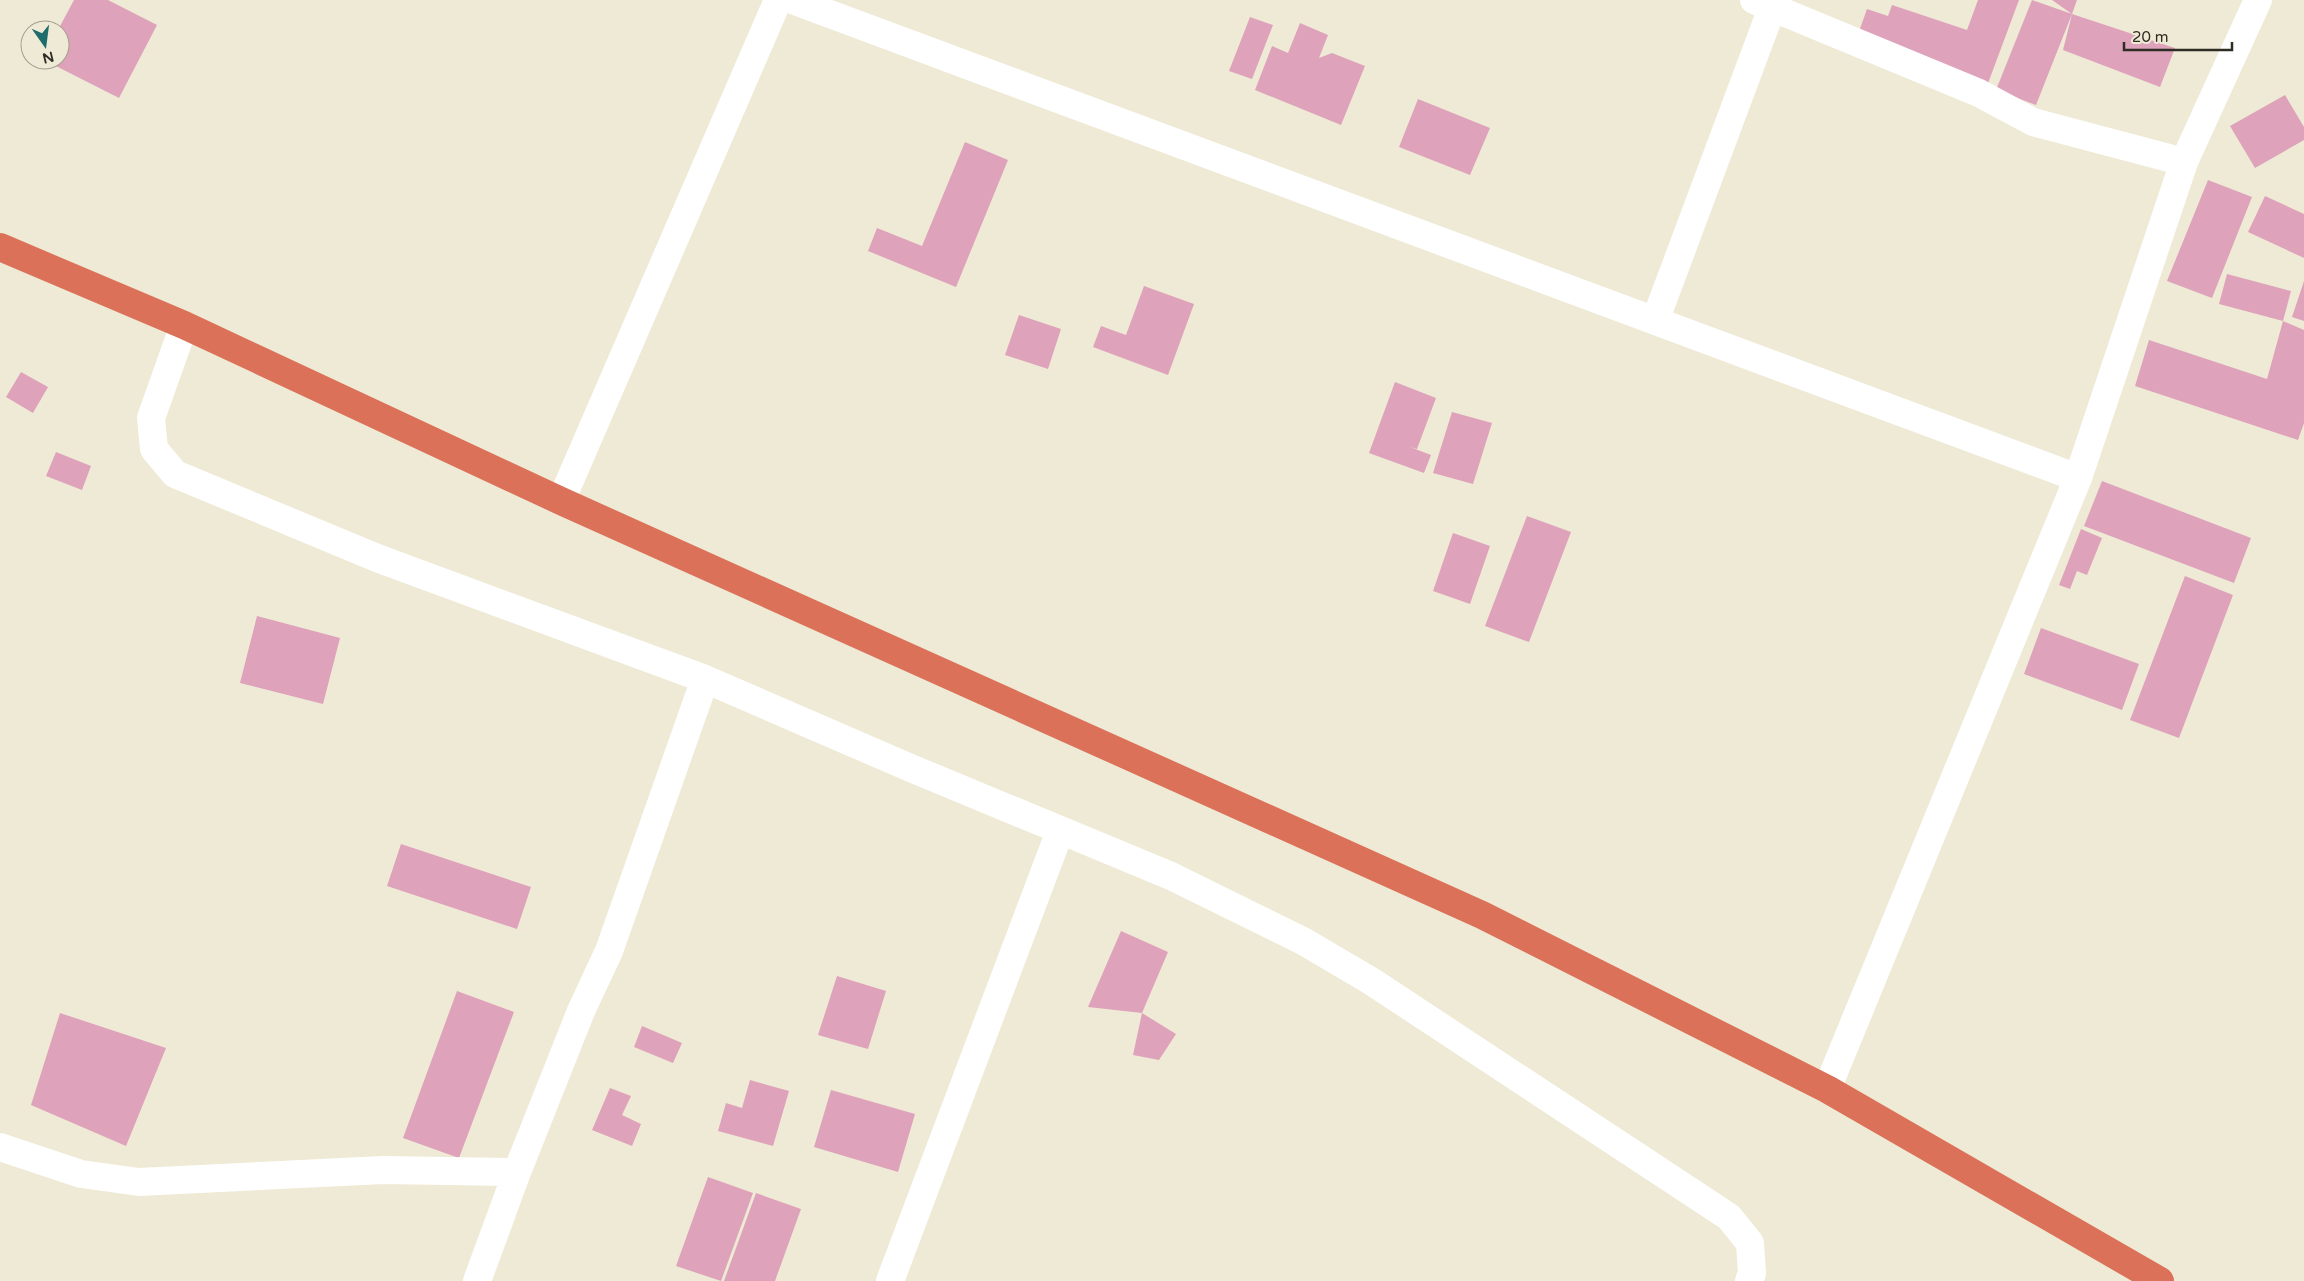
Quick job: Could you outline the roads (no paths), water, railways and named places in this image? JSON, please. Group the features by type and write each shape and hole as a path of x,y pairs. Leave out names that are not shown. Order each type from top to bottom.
{"highway":[{"path":"0,247 184,325 561,501 1482,915 1827,1089 2160,1281"}],"street":[{"path":"561,501 778,0"},
{"path":"792,0 2078,478"},
{"path":"1827,1089 2078,478 2184,162 2258,0"},
{"path":"1655,320 1767,2 1979,93 2034,122 2184,162"},
{"path":"184,325 151,418 154,450 175,474 377,558 705,679 1060,831 1171,876 1303,941 1371,981 1567,1108 1729,1217 1750,1243 1752,1273 1749,1281"},
{"path":"477,1281 517,1172 581,1011 609,951 705,679"},
{"path":"890,1281 1060,831"},
{"path":"0,1147 81,1174 139,1182 383,1170 517,1172"}]}
